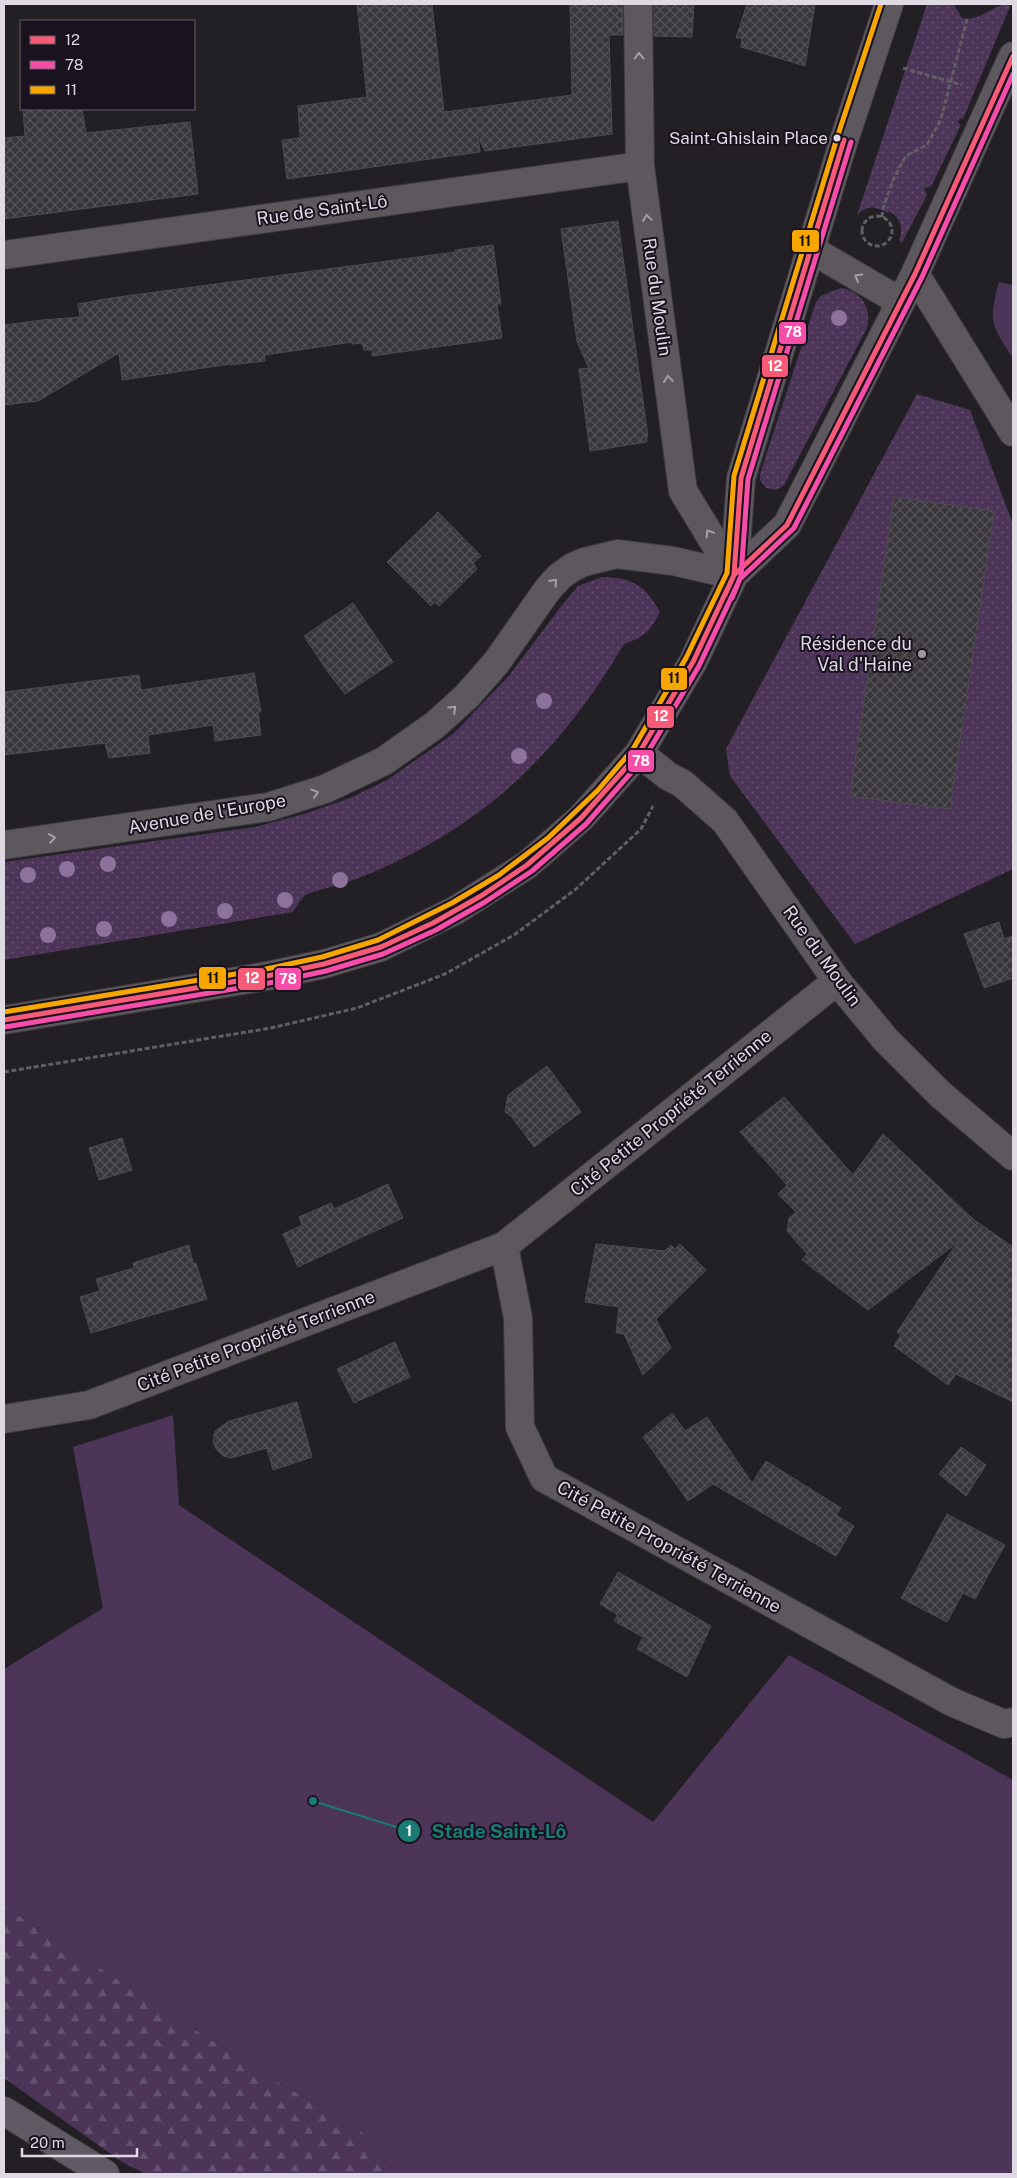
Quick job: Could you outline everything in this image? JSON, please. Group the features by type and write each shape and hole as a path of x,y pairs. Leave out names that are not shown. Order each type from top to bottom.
{"main road":[{"path":"4,2111 104,2174"}],"street":[{"name":"Rue du Moulin","path":"638,4 640,166 683,491 734,574"},
{"path":"4,1020 267,976 324,964 381,947 456,910 526,865 581,818 638,753 693,662 734,574 741,478 810,249 889,4"},
{"path":"734,574 787,524 915,274 1013,56"},
{"name":"Rue de Saint-Lô","path":"4,255 640,166"},
{"path":"810,249 901,302"},
{"path":"915,274 1013,432"},
{"name":"Avenue de l'Europe","path":"4,845 268,807 334,785 384,761 435,725 466,696 496,663 548,589 560,576 584,562 617,554 673,561 734,574"},
{"name":"Rue du Moulin","path":"638,753 668,776 683,784 725,820 837,980 886,1040 940,1094 1013,1156"},
{"name":"Cité Petite Propriété Terrienne","path":"4,1419 89,1405 504,1246 837,980"},
{"name":"Cité Petite Propriété Terrienne","path":"504,1246 518,1318 520,1427 544,1478 952,1702 1004,1724 1013,1722"}],"path":[{"path":"882,217 883,208 893,180 904,159 909,154 926,145 935,133 941,119 967,19"},
{"path":"871,58 975,88 995,97"},
{"path":"882,217 891,226 892,233 889,241 882,246 871,245 864,237 864,226 871,218 882,217"}],"green space":[{"path":"927,4 954,4 962,18 969,19 998,7 1011,4 963,119 960,118 958,123 961,125 931,187 924,188 927,195 902,243 899,240 900,223 893,213 868,208 857,215"},
{"path":"999,282 1013,285 1013,358 1000,338 994,322 993,306"},
{"path":"840,288 854,293 863,301 868,313 867,328 784,485 776,490 766,488 760,480 760,474 816,302 821,296"},
{"path":"917,394 970,410 1013,524 1013,869 855,944 730,776 726,749"},
{"path":"602,577 630,581 643,589 660,612 653,624 642,636 624,644 587,701 566,728 521,777 496,799 440,838 371,873 343,884 307,894 293,912 4,960 4,862 255,827 304,814 350,798 387,780 453,734 508,677 578,586"},
{"path":"173,1415 179,1505 653,1822 789,1655 1013,1780 1013,2174 397,2174 360,2129 264,2074 4,1906 4,1669 103,1608 73,1447"},
{"path":"4,1906 264,2074 360,2129 397,2174 146,2174 122,2162 4,2078"}],"building":[{"path":"357,4 432,4 444,112 572,95 570,4 622,4 623,35 609,35 612,134 485,151 478,137 480,152 287,179 282,140 300,138 298,106 367,97"},
{"path":"654,4 694,4 692,37 654,36"},
{"path":"747,4 815,4 805,66 741,47 742,38 736,38"},
{"path":"23,110 82,110 86,133 190,122 198,194 4,219 4,138 25,136"},
{"path":"618,221 648,437 646,437 647,442 590,451 579,369 589,368 577,342 561,229"},
{"path":"493,245 501,304 497,304 502,338 372,356 372,350 364,350 362,343 352,344 352,342 265,355 265,361 231,364 122,380 119,353 38,401 4,405 4,325 80,317 78,304 111,298 455,252 455,250"},
{"name":"Résidence du Val d'Haine","path":"894,497 994,511 950,809 850,796"},
{"path":"438,512 481,556 473,563 477,569 439,606 434,602 431,606 387,562"},
{"path":"353,603 393,662 345,694 304,636"},
{"path":"254,673 261,712 258,712 261,735 215,741 213,725 148,735 150,753 109,758 105,743 4,755 4,692 139,675 141,690"},
{"path":"999,922 1004,939 1013,936 1013,978 984,988 964,934"},
{"path":"547,1066 581,1112 534,1147 512,1117 505,1112 508,1095"},
{"path":"784,1097 853,1175 883,1134 973,1219 1013,1247 1013,1402 956,1374 948,1385 894,1346 901,1335 897,1332 957,1243 868,1310 802,1260 807,1254 787,1231 789,1218 796,1212 778,1194 787,1185 740,1132"},
{"path":"122,1138 132,1170 99,1180 89,1148"},
{"path":"388,1184 403,1218 298,1267 283,1234 302,1225 299,1217 331,1203 334,1209"},
{"path":"596,1244 665,1251 671,1245 675,1249 680,1244 706,1270 656,1319 671,1348 643,1375 624,1334 616,1333 619,1307 585,1302"},
{"path":"189,1245 193,1263 196,1263 207,1299 91,1333 80,1297 100,1291 96,1279 134,1268 133,1263"},
{"path":"395,1342 410,1377 354,1403 337,1369"},
{"path":"297,1402 312,1457 273,1470 267,1448 231,1458 223,1456 216,1449 213,1441 215,1431 229,1421"},
{"path":"672,1413 685,1431 707,1417 752,1483 766,1461 841,1508 836,1515 854,1526 836,1556 713,1484 688,1501 643,1437"},
{"path":"961,1447 986,1465 966,1496 939,1474"},
{"path":"947,1514 1005,1545 975,1599 963,1593 947,1622 901,1598"},
{"path":"618,1572 711,1626 687,1677 637,1649 643,1637 614,1621 618,1615 600,1604"}],"transit line":[{"name":"11","path":"4,1012 266,969 322,957 378,940 452,903 499,875 548,838 598,790 633,749 686,658 727,573 734,476 837,138 881,4"},
{"name":"12","path":"4,1020 267,976 324,964 381,947 433,923 481,896 527,865 581,818 639,753 693,662 734,575 787,525 915,274 1013,56"},
{"name":"78","path":"5,1027 269,983 326,971 383,954 436,930 485,902 532,871 586,824 645,757 699,666 740,579 794,528 922,277 1013,74"},
{"name":"12","path":"725,595 734,575 741,478 844,140"},
{"name":"78","path":"732,598 741,576 748,479 851,142"}],"place":[{"name":"Saint-Ghislain Place","path":"837,138"},
{"name":"Résidence du Val d'Haine","path":"922,654"},
{"name":"Stade Saint-Lô","path":"313,1801"}]}
